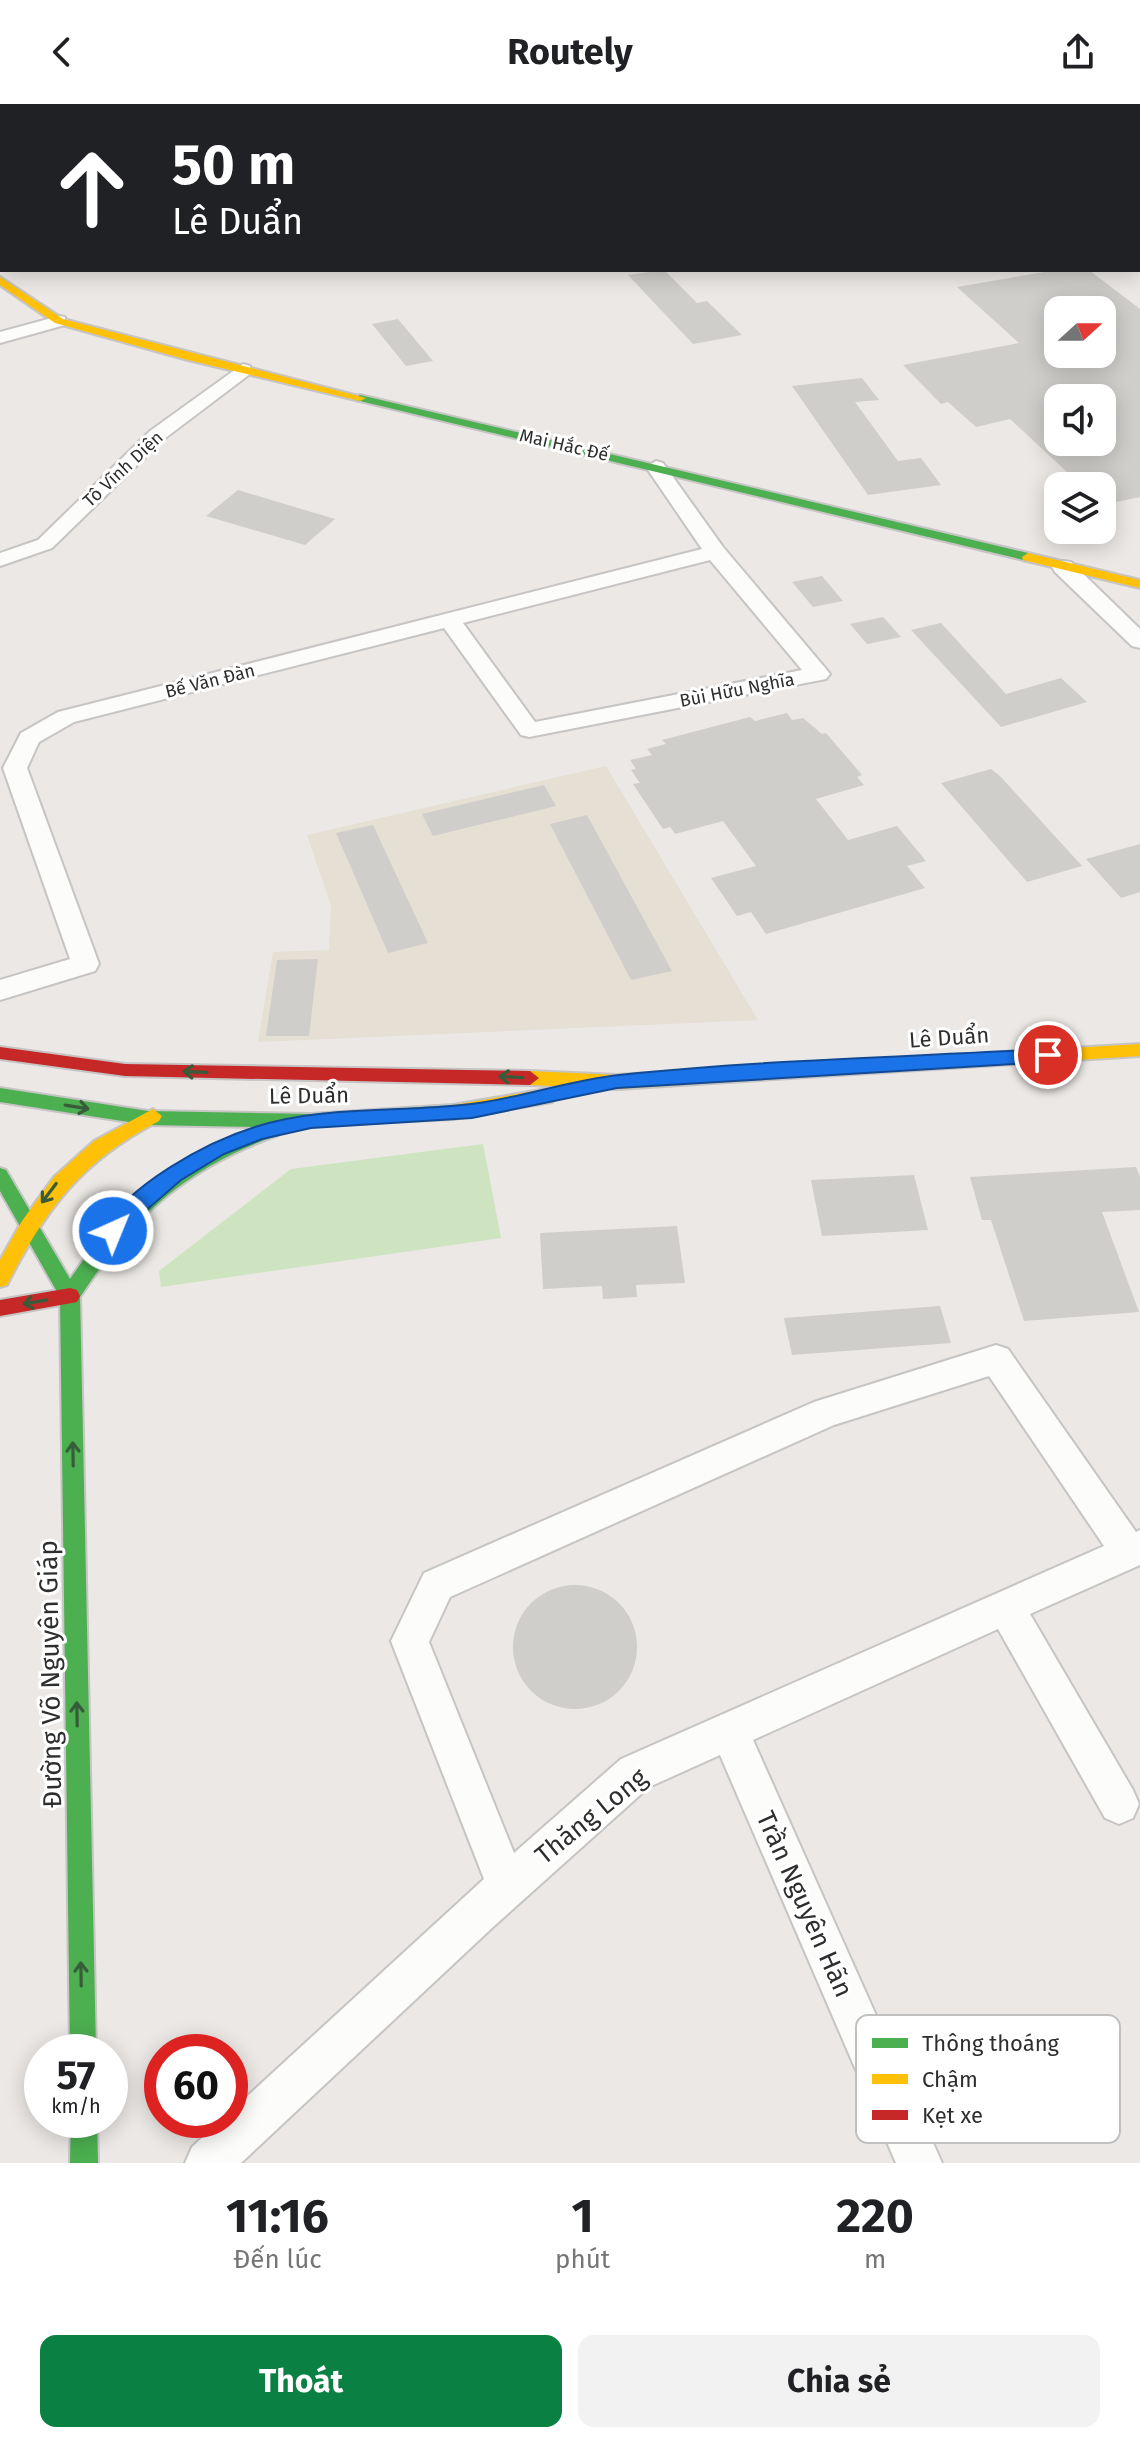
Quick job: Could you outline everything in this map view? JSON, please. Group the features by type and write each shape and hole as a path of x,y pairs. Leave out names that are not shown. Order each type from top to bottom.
{"main road":[{"name":"Mai Hắc Đế","path":"0,280 59,321 243,370 1140,584"},
{"name":"Lê Duẩn","path":"0,1053 125,1070 290,1075 470,1075 617,1082 1140,1050"},
{"path":"223,1090 290,1075"},
{"name":"Lê Duẩn","path":"0,1095 148,1118 311,1121 472,1111 617,1082"},
{"path":"0,1279 28,1220 60,1177 102,1142 148,1118 193,1100"},
{"path":"0,1308 70,1296 97,1250 129,1211 175,1175 218,1149 259,1133 311,1121"},
{"path":"0,1175 70,1296"},
{"name":"Đường Võ Nguyên Giáp","path":"70,1296 83,2034"},
{"path":"84,2138 84,2163"}],"street":[{"path":"0,338 59,321"},
{"name":"Tô Vĩnh Diện","path":"0,560 45,544 157,435 243,370"},
{"name":"Bùi Hữu Nghĩa","path":"450,621 529,730 818,674 715,552 656,467"},
{"name":"Bế Văn Đàn","path":"0,990 85,964 15,768 29,738 66,717 715,552"},
{"path":"1063,567 1140,641"},
{"path":"507,1886 410,1641 437,1585 826,1413 996,1359 1135,1549"},
{"name":"Thăng Long","path":"208,2163 507,1886 635,1773 1135,1549"},
{"path":"1006,1608 1119,1804"},
{"name":"Trần Nguyên Hãn","path":"730,1732 856,2019"},
{"name":"Trần Nguyên Hãn","path":"910,2143 919,2163"}],"shaded area":[{"path":"606,766 758,1020 258,1042 273,952 329,950 331,906 307,835"}],"green space":[{"path":"483,1144 501,1238 161,1287 159,1271 291,1169"}],"building":[{"path":"666,272 697,303 707,301 742,335 693,344 628,275"},
{"path":"1044,272 1092,272 1140,309 1140,497 1116,502 1116,472 1067,472 1050,456 1116,456 1116,384 1044,384 1044,451 1010,419 976,427 948,402 941,404 903,365 1019,343 957,287"},
{"path":"398,319 433,361 406,366 372,324"},
{"path":"862,378 879,400 855,402 898,461 921,458 941,485 868,495 792,386"},
{"path":"238,490 335,519 305,545 206,516"},
{"path":"822,576 843,601 813,607 792,582"},
{"path":"883,617 901,637 867,644 850,624"},
{"path":"941,623 1006,694 1061,678 1087,702 1001,727 911,630"},
{"path":"787,713 792,720 803,718 822,734 826,733 862,775 857,777 864,785 816,799 848,840 897,826 926,861 907,866 925,888 766,934 751,912 737,916 711,878 756,866 723,821 675,834 670,827 663,829 633,784 640,783 631,770 636,769 630,760 652,755 647,749 666,744 662,740 750,717 755,721"},
{"path":"991,769 1082,866 1027,882 941,783"},
{"path":"544,785 556,806 433,836 422,814"},
{"path":"587,815 672,971 631,980 550,824"},
{"path":"373,825 428,943 388,953 336,833"},
{"path":"1140,844 1140,892 1121,898 1086,859"},
{"path":"318,959 309,1036 266,1036 277,960"},
{"path":"1136,1167 1140,1177 1140,1210 1102,1212 1139,1312 1024,1321 991,1220 982,1220 970,1177"},
{"path":"914,1175 928,1230 822,1236 811,1180"},
{"path":"677,1226 685,1283 636,1285 637,1297 603,1299 602,1286 543,1289 540,1233"},
{"path":"940,1306 951,1343 792,1355 784,1318"},
{"path":"575,1585 599,1589 619,1603 633,1623 637,1647 633,1671 619,1691 599,1705 575,1709 551,1705 531,1691 517,1671 513,1647 517,1623 531,1603 551,1589"}],"traffic: fast":[{"path":"360,398 1028,557"},
{"path":"0,1095 148,1118 311,1121 453,1112"},
{"path":"70,1296 110,1239 155,1193 208,1156 272,1130"},
{"path":"0,1175 70,1296 83,2034"},
{"path":"84,2138 84,2163"}],"traffic: slow":[{"path":"0,280 59,321 192,358 360,398"},
{"path":"1028,557 1140,584"},
{"path":"530,1078 617,1082 1140,1050"},
{"path":"453,1112 552,1095"},
{"path":"0,1279 29,1226 61,1182 101,1146 153,1116"}],"traffic: jam":[{"path":"0,1053 125,1070 530,1078"},
{"path":"0,1308 70,1296"}],"route":[{"path":"113,1231 129,1211 175,1175 218,1149 259,1133 311,1121 472,1111 617,1082 1048,1055"}]}
